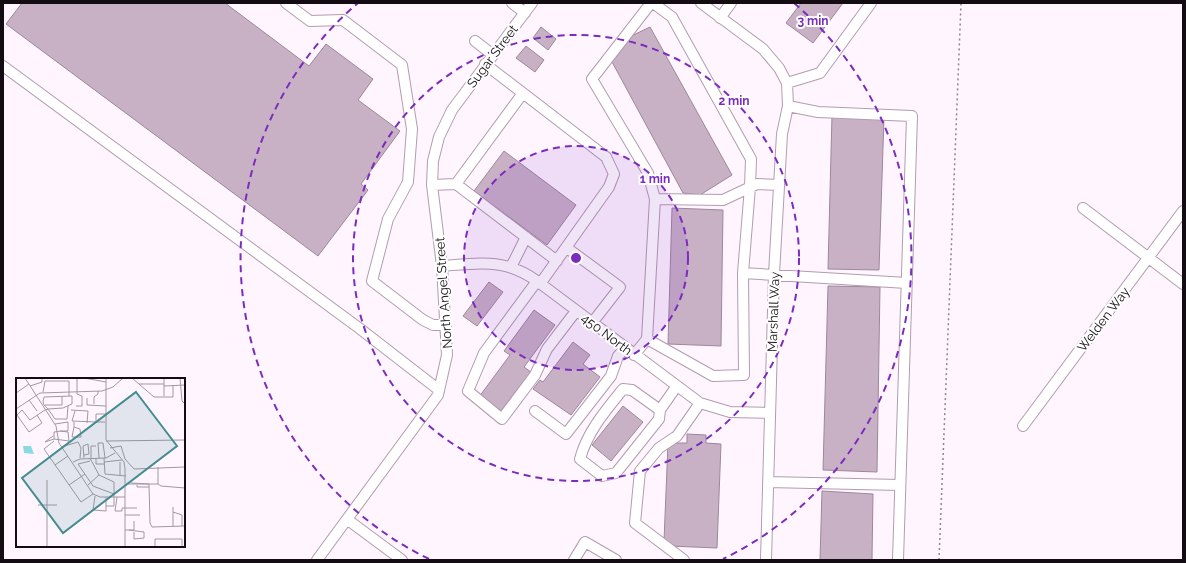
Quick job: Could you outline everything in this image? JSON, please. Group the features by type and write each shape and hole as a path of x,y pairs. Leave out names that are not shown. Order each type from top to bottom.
{"street":[{"path":"286,3 310,21 343,20 402,65 412,129 408,182 388,219 372,281 423,320 433,325 446,325"},
{"path":"512,3 525,13"},
{"name":"Sugar Street","path":"452,110 532,3"},
{"path":"634,355 647,339 655,198 648,173 592,79 652,3 672,17 751,160 743,273 744,375 713,376 647,339"},
{"name":"Marshall Way","path":"701,3 762,50 779,68 787,83 788,106 782,134 774,274 766,560"},
{"path":"720,18 731,3"},
{"path":"787,83 820,73 871,3"},
{"path":"475,42 493,55"},
{"path":"485,64 606,157 614,174 609,187 567,248 484,353 468,391 502,419 535,375 547,349 576,311"},
{"path":"3,66 359,328 439,390"},
{"path":"456,184 523,93"},
{"path":"788,106 818,112 912,116 898,560"},
{"name":"North Angel Street","path":"317,560 348,520 438,395 447,355 442,266 432,185 433,161 439,137 452,110"},
{"path":"432,185 456,184 557,261"},
{"path":"655,198 722,200 757,184 780,185"},
{"path":"1083,208 1183,284"},
{"name":"Welden Way","path":"1022,426 1183,211"},
{"path":"511,267 526,237"},
{"path":"567,248 620,287 592,323"},
{"name":"450 North","path":"442,266 491,263 511,267 525,273 676,387 700,403 730,412 769,413"},
{"path":"743,273 907,283"},
{"path":"535,410 566,434 611,376 618,356 625,348"},
{"path":"660,410 632,390 623,389 598,420 584,447 580,459 602,476 616,473 659,419 660,410 676,387"},
{"path":"684,560 635,523 640,471 659,448 677,436 700,403"},
{"path":"768,482 900,485"},
{"path":"348,520 402,560"},
{"path":"574,560 585,542 616,560"}],"path":[{"path":"939,560 961,3"}],"building":[{"path":"22,3 225,3 309,66 326,44 373,79 358,100 400,131 361,184 368,190 318,256 6,24"},
{"path":"801,3 843,3 813,43 786,23"},
{"path":"541,27 556,39 548,50 533,38"},
{"path":"650,27 732,175 700,195 683,193 611,60 623,40"},
{"path":"526,46 544,60 535,72 516,58"},
{"path":"832,115 884,117 879,270 828,269"},
{"path":"504,151 576,205 547,245 474,191"},
{"path":"672,208 723,210 721,346 668,344"},
{"path":"489,282 503,292 477,326 463,316"},
{"path":"828,286 880,287 877,472 823,470"},
{"path":"534,310 555,325 524,367 531,372 500,412 479,397 510,355 504,351"},
{"path":"573,342 590,355 583,364 600,377 571,415 533,389 540,380 543,382"},
{"path":"623,406 643,422 611,461 592,445"},
{"path":"687,434 706,435 706,443 721,444 717,548 669,546 664,541 668,443 687,443"},
{"path":"822,491 873,494 872,560 820,560"}]}
